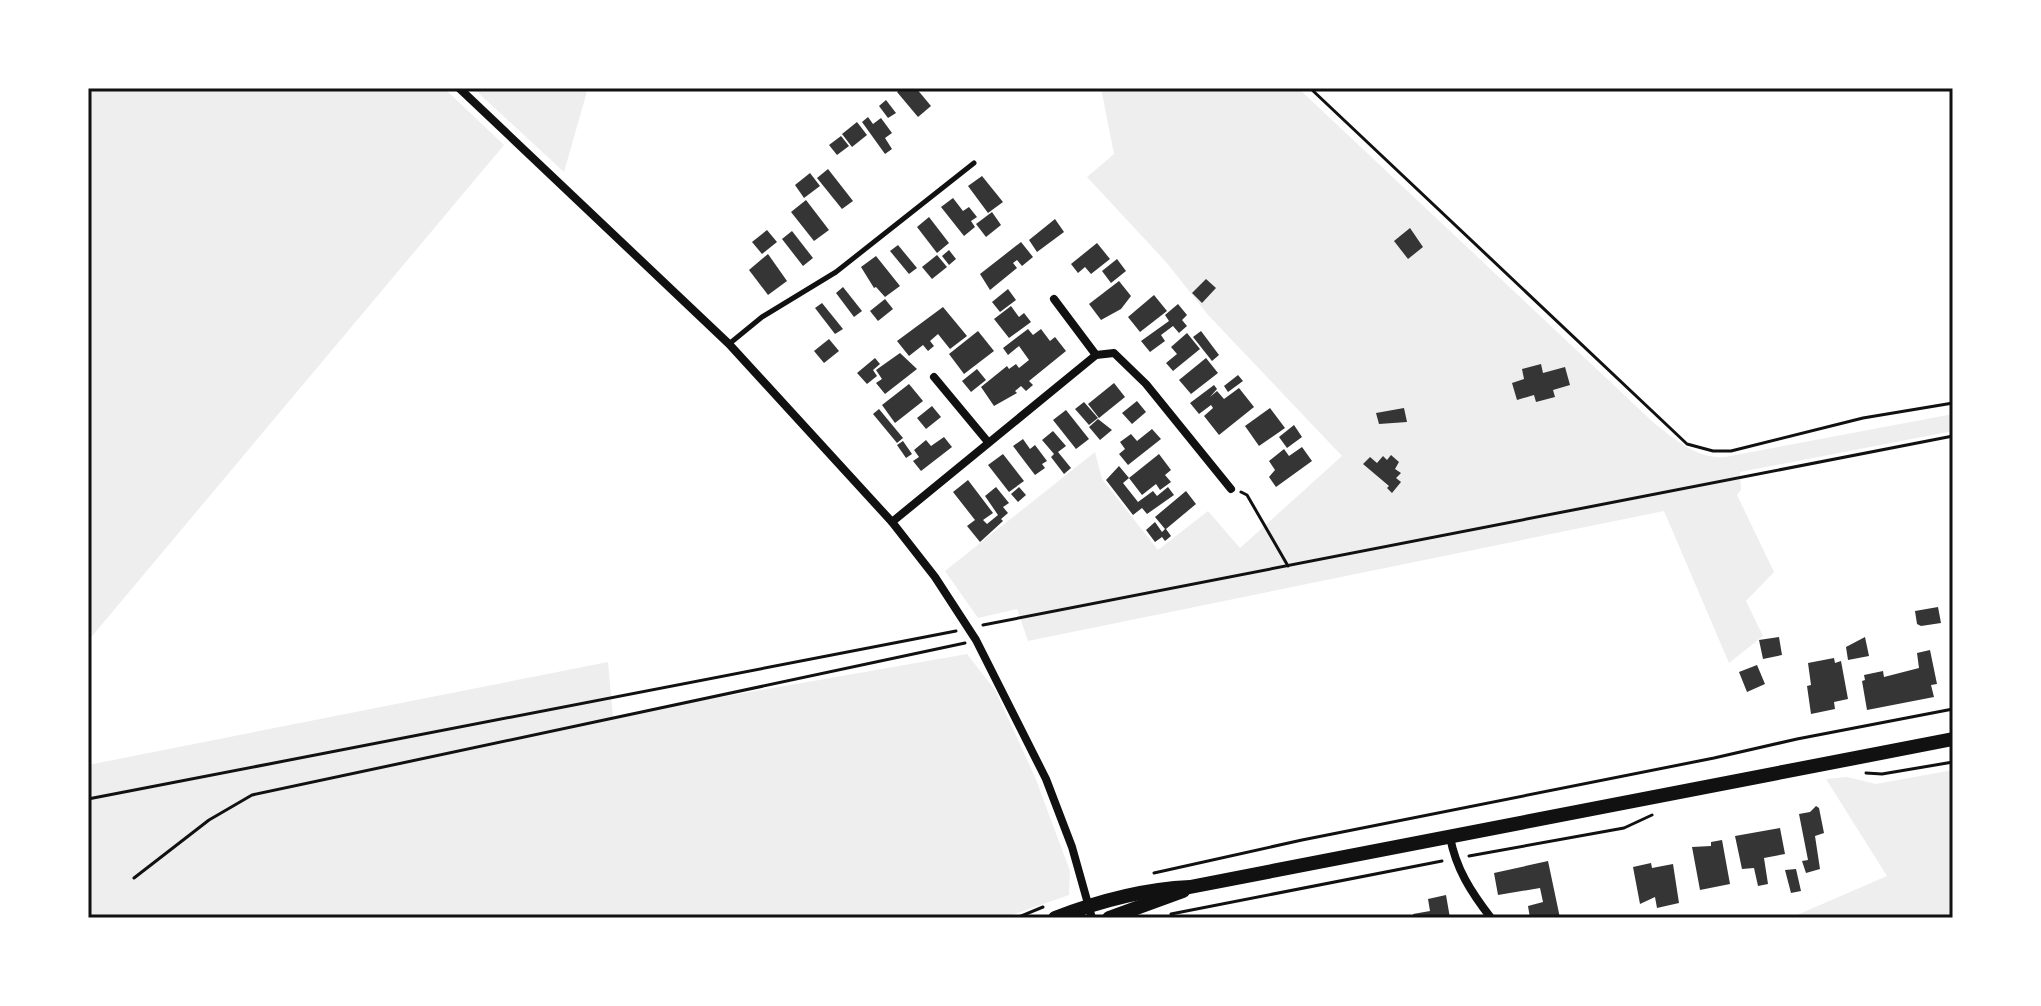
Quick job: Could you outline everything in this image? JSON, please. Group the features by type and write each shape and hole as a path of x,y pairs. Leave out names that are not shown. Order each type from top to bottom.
{"main road":[{"path":"1055,918 1090,912 1159,888 1190,887 1953,739"},
{"path":"1109,918 1161,901 1190,887"}],"street":[{"path":"459,88 729,344 892,522 935,577 970,628 1046,779 1072,847 1090,912"},
{"path":"1054,299 1096,355"},
{"path":"892,522 1096,355 1114,353 1146,384 1231,489"},
{"path":"934,377 988,442"},
{"path":"1450,837 1454,859 1467,887 1491,918"}],"lane":[{"path":"729,344 762,317 836,272 974,163"}],"path":[{"path":"1310,88 1687,444 1713,451 1731,451 1863,418 1953,403"},
{"path":"88,799 1953,436"},
{"path":"1231,489 1247,495 1288,566"},
{"path":"134,878 209,820 252,795 976,640"},
{"path":"1141,876 1302,840 1953,709"},
{"path":"1857,772 1882,774 1953,762"},
{"path":"1170,914 1624,828 1664,810"}],"shaded area":[{"path":"88,88 444,88 504,145 88,641"},
{"path":"473,88 588,88 564,172"},
{"path":"1101,88 1298,88 1654,423 1696,452 1725,457 1953,414 1953,431 1740,472 1741,490 1737,495 1774,572 1746,601 1763,636 1729,663 1664,511 1028,641 1017,609 978,618 945,571 1095,452 1102,479 1158,550 1208,511 1240,548 1342,456 1209,316 1166,262 1087,177 1114,154"},
{"path":"967,654 995,690 1035,777 1070,871 1069,895 1003,918 88,918 88,765 608,662 613,716"},
{"path":"1953,770 1953,918 1790,918 1887,876 1826,779 1847,777 1876,784"}],"building":[{"path":"902,88 916,88 931,106 918,117 897,92"},
{"path":"886,100 896,113 888,118 879,106"},
{"path":"868,117 873,124 881,118 892,133 885,138 892,149 885,154 862,122"},
{"path":"857,122 867,135 852,147 842,134"},
{"path":"841,136 849,146 837,155 829,145"},
{"path":"828,169 853,201 842,209 817,178"},
{"path":"810,173 820,186 804,198 795,185"},
{"path":"982,176 1003,202 988,213 968,186"},
{"path":"953,198 963,211 969,207 977,217 971,221 975,227 964,236 941,207"},
{"path":"806,200 829,230 814,241 791,212"},
{"path":"992,212 1001,225 986,237 976,224"},
{"path":"929,217 949,243 937,253 917,227"},
{"path":"1055,219 1064,232 1037,252 1029,240"},
{"path":"1410,228 1423,247 1408,259 1394,241"},
{"path":"767,230 777,242 762,254 752,242"},
{"path":"792,231 813,258 803,266 782,239"},
{"path":"1021,242 1033,257 1022,266 1017,260 1013,263 1017,268 990,290 980,274"},
{"path":"1097,243 1110,259 1091,274 1085,267 1078,273 1071,264"},
{"path":"898,245 917,268 909,274 890,251"},
{"path":"949,250 956,259 949,265 942,256"},
{"path":"768,254 787,281 768,295 749,270"},
{"path":"937,255 947,267 932,279 922,267"},
{"path":"876,256 900,286 885,297 874,288 861,267"},
{"path":"1117,259 1126,271 1111,283 1102,271"},
{"path":"1206,279 1216,288 1202,303 1192,293"},
{"path":"1119,281 1131,296 1121,309 1101,320 1089,304"},
{"path":"843,287 862,311 854,317 836,293"},
{"path":"1008,289 1016,300 1000,312 992,302"},
{"path":"1154,295 1167,311 1140,332 1128,317"},
{"path":"885,299 893,309 878,321 870,311"},
{"path":"822,303 843,329 835,334 815,308"},
{"path":"1178,304 1187,315 1182,320 1187,326 1179,333 1173,326 1161,335 1165,341 1150,352 1141,341 1169,321 1165,315"},
{"path":"1011,306 1019,317 1024,313 1031,322 1009,338 994,319"},
{"path":"943,307 967,336 950,349 938,334 930,341 934,346 928,351 923,345 909,356 897,341"},
{"path":"1028,329 1033,335 1041,329 1050,341 1055,337 1066,351 1029,381 1033,385 1026,391 1021,386 1015,391 1017,393 994,406 981,387 1007,366 1009,369 1016,364 1019,368 1029,360 1019,346 1008,355 1003,348"},
{"path":"978,331 994,351 964,374 949,354"},
{"path":"1201,331 1219,355 1212,361 1193,337"},
{"path":"1187,333 1200,349 1173,371 1166,363 1177,354 1171,347"},
{"path":"829,339 839,351 824,363 814,351"},
{"path":"900,353 917,369 885,394 876,383 882,379 876,370"},
{"path":"875,358 880,364 873,370 877,376 867,384 857,373"},
{"path":"1206,358 1218,373 1191,394 1179,380"},
{"path":"1541,364 1543,373 1565,367 1570,385 1553,390 1555,397 1536,402 1534,395 1517,400 1512,383 1524,379 1522,369"},
{"path":"977,369 986,380 971,392 962,381"},
{"path":"1238,375 1243,381 1228,392 1224,386"},
{"path":"1114,383 1125,397 1099,418 1088,404"},
{"path":"909,384 923,401 895,423 882,405"},
{"path":"1214,385 1217,389 1210,397 1217,391 1224,399 1239,388 1254,407 1219,435 1204,416 1213,408 1211,405 1199,414 1190,403"},
{"path":"1137,401 1146,412 1132,424 1122,413"},
{"path":"1084,402 1098,418 1089,425 1075,409"},
{"path":"932,406 941,417 926,429 917,418"},
{"path":"1270,408 1285,428 1259,446 1245,426"},
{"path":"1404,408 1407,422 1379,424 1376,413"},
{"path":"879,409 903,438 897,443 873,414"},
{"path":"1066,410 1089,439 1076,449 1053,420"},
{"path":"1098,419 1112,430 1100,440 1089,427"},
{"path":"1294,425 1302,437 1287,448 1279,437"},
{"path":"1152,429 1161,439 1128,465 1119,454 1125,449 1120,442 1131,434 1137,441"},
{"path":"1053,431 1066,446 1058,452 1071,468 1064,474 1051,457 1054,454 1042,440"},
{"path":"944,437 952,447 921,471 913,461 919,457 914,450 926,440 931,446"},
{"path":"1023,439 1030,449 1035,445 1047,461 1042,464 1045,468 1035,475 1013,446"},
{"path":"903,441 912,454 906,458 897,445"},
{"path":"1302,447 1312,461 1276,487 1269,477 1275,470 1269,461 1284,449 1289,456"},
{"path":"1003,454 1024,481 1009,492 988,465"},
{"path":"1159,454 1171,470 1165,475 1171,482 1160,490 1156,484 1142,495 1129,478"},
{"path":"1391,455 1399,462 1395,469 1401,473 1396,478 1401,482 1392,493 1387,488 1389,486 1363,464 1370,457 1377,463 1383,456 1387,460"},
{"path":"1119,466 1129,478 1123,483 1138,502 1153,491 1157,496 1168,487 1174,495 1147,514 1142,508 1133,515 1106,480"},
{"path":"968,480 993,513 983,520 987,524 998,515 985,496 996,487 1009,503 1003,507 1008,513 1001,519 1003,521 980,542 967,526 975,520 953,492"},
{"path":"1019,487 1026,495 1018,502 1011,494"},
{"path":"1186,491 1196,504 1166,529 1171,536 1165,541 1162,537 1155,542 1146,530 1155,522 1162,532 1165,529 1155,517"},
{"path":"1938,607 1941,623 1917,624 1915,611"},
{"path":"1779,637 1782,655 1763,659 1759,640"},
{"path":"1865,637 1869,656 1848,660 1846,647"},
{"path":"1930,650 1937,684 1931,685 1934,697 1867,710 1862,681 1865,680 1864,675 1883,671 1884,677 1919,668 1917,653"},
{"path":"1834,658 1835,663 1841,661 1848,699 1834,702 1835,709 1811,714 1808,663"},
{"path":"1757,665 1765,684 1747,692 1739,672"},
{"path":"1816,806 1824,833 1815,836 1820,869 1806,873 1802,861 1808,860 1799,814 1810,812"},
{"path":"1780,828 1785,854 1764,858 1768,884 1758,886 1754,868 1742,869 1735,836"},
{"path":"1722,840 1730,884 1700,890 1692,847 1711,846 1711,842"},
{"path":"1548,861 1560,918 1530,918 1528,906 1543,902 1540,888 1498,895 1494,873"},
{"path":"1651,863 1652,868 1673,864 1679,903 1657,908 1655,897 1640,904 1633,867"},
{"path":"1796,869 1801,891 1791,893 1785,870"},
{"path":"1446,895 1450,918 1414,918 1413,914 1430,911 1428,899"}]}
